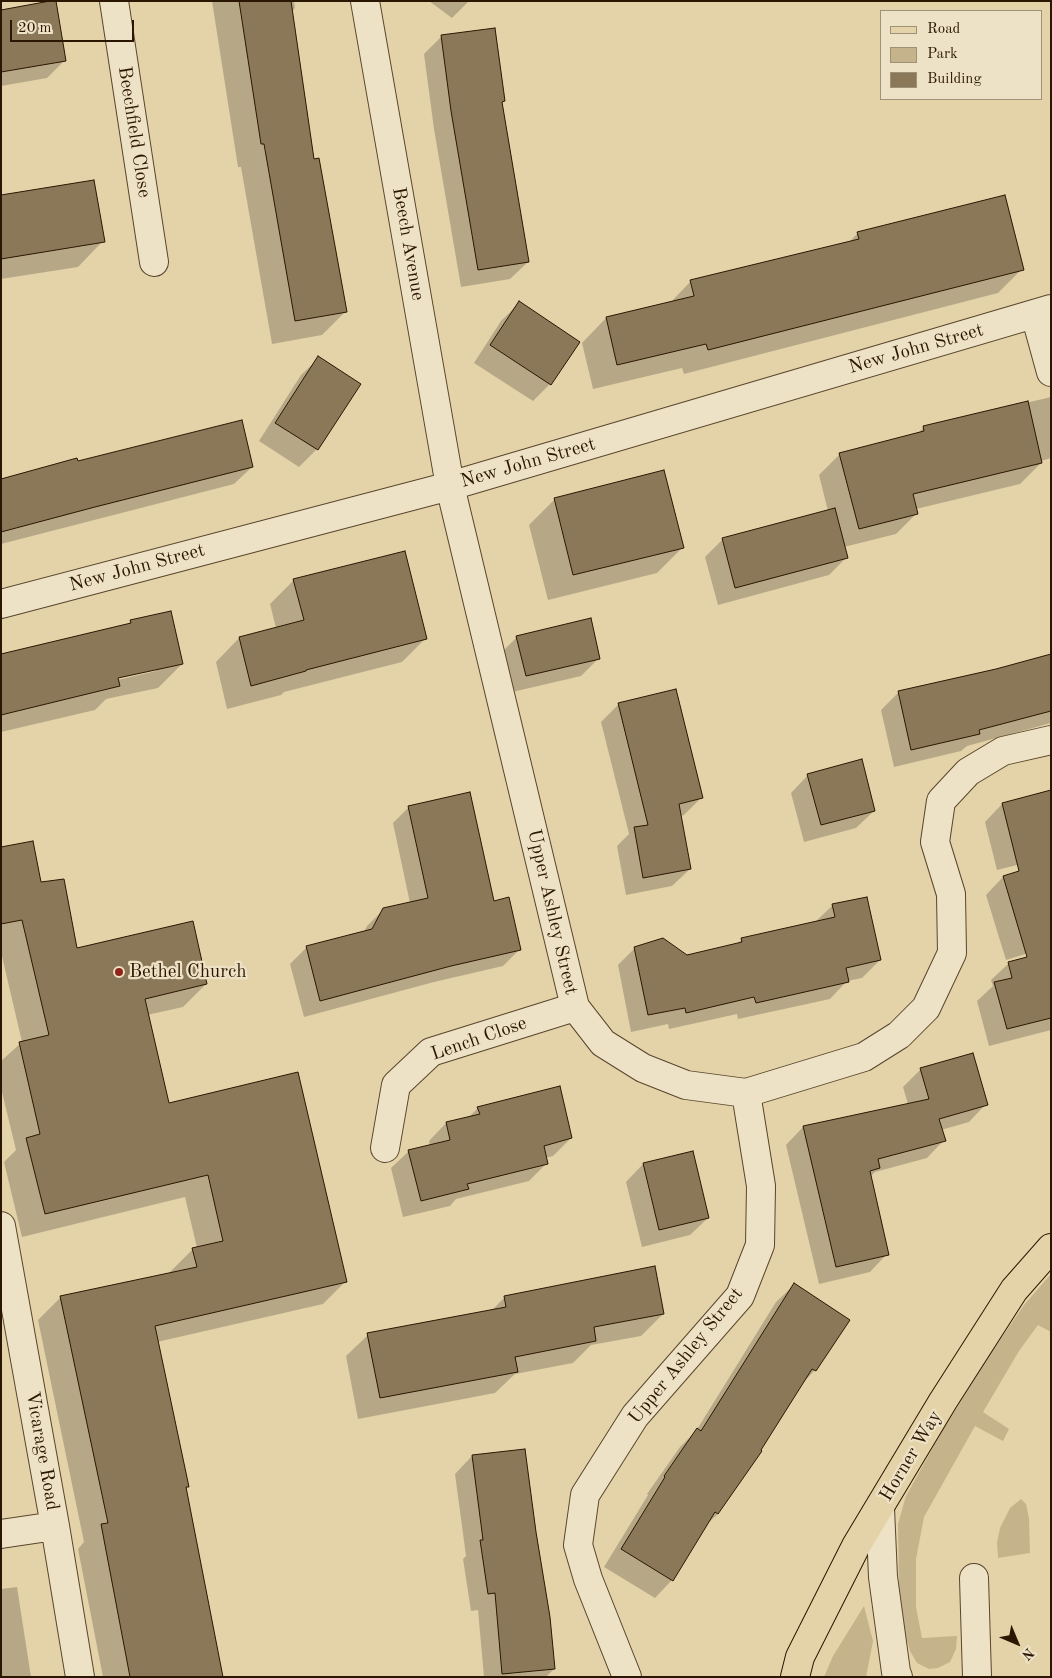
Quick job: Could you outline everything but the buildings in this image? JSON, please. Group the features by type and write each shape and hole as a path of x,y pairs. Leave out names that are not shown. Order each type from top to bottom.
{"main road":[{"name":"Horner Way","path":"795,1677 800,1657 856,1546 943,1401 1014,1290 1051,1248"}],"street":[{"name":"Beechfield Close","path":"114,1 154,262"},
{"name":"Beech Avenue","path":"365,1 450,486"},
{"name":"New John Street","path":"1,604 450,486 1043,311"},
{"path":"1043,311 1051,372"},
{"name":"Upper Ashley Street","path":"450,486 575,1007 603,1043 643,1068 686,1085 746,1093 761,1186 760,1245 740,1296 635,1416 585,1496 578,1545 588,1579 627,1677"},
{"path":"746,1093 864,1057 899,1035 926,1008 952,953 951,894 935,842 941,801 968,772 1003,751 1051,740"},
{"name":"Lench Close","path":"385,1148 396,1085 431,1052 575,1007"},
{"name":"Vicarage Road","path":"1,1226 80,1677"},
{"path":"880,1508 883,1577 898,1677"},
{"path":"1,1534 55,1526"},
{"path":"974,1578 977,1677"}],"green space":[{"path":"1051,1274 1051,1332 1038,1325 1019,1351 983,1412 1009,1429 1003,1441 975,1426 924,1517 916,1559 916,1607 922,1638 957,1636 956,1649 950,1662 938,1668 929,1669 917,1663 910,1651 901,1608 898,1524 906,1496 941,1433 989,1356 1024,1305"},
{"path":"1021,1499 1026,1504 1029,1518 1030,1553 998,1558 997,1543 1000,1528 1010,1508"},
{"path":"864,1606 873,1641 866,1677 824,1677 833,1656"}],"place":[{"name":"Bethel Church","path":"119,972"}]}
